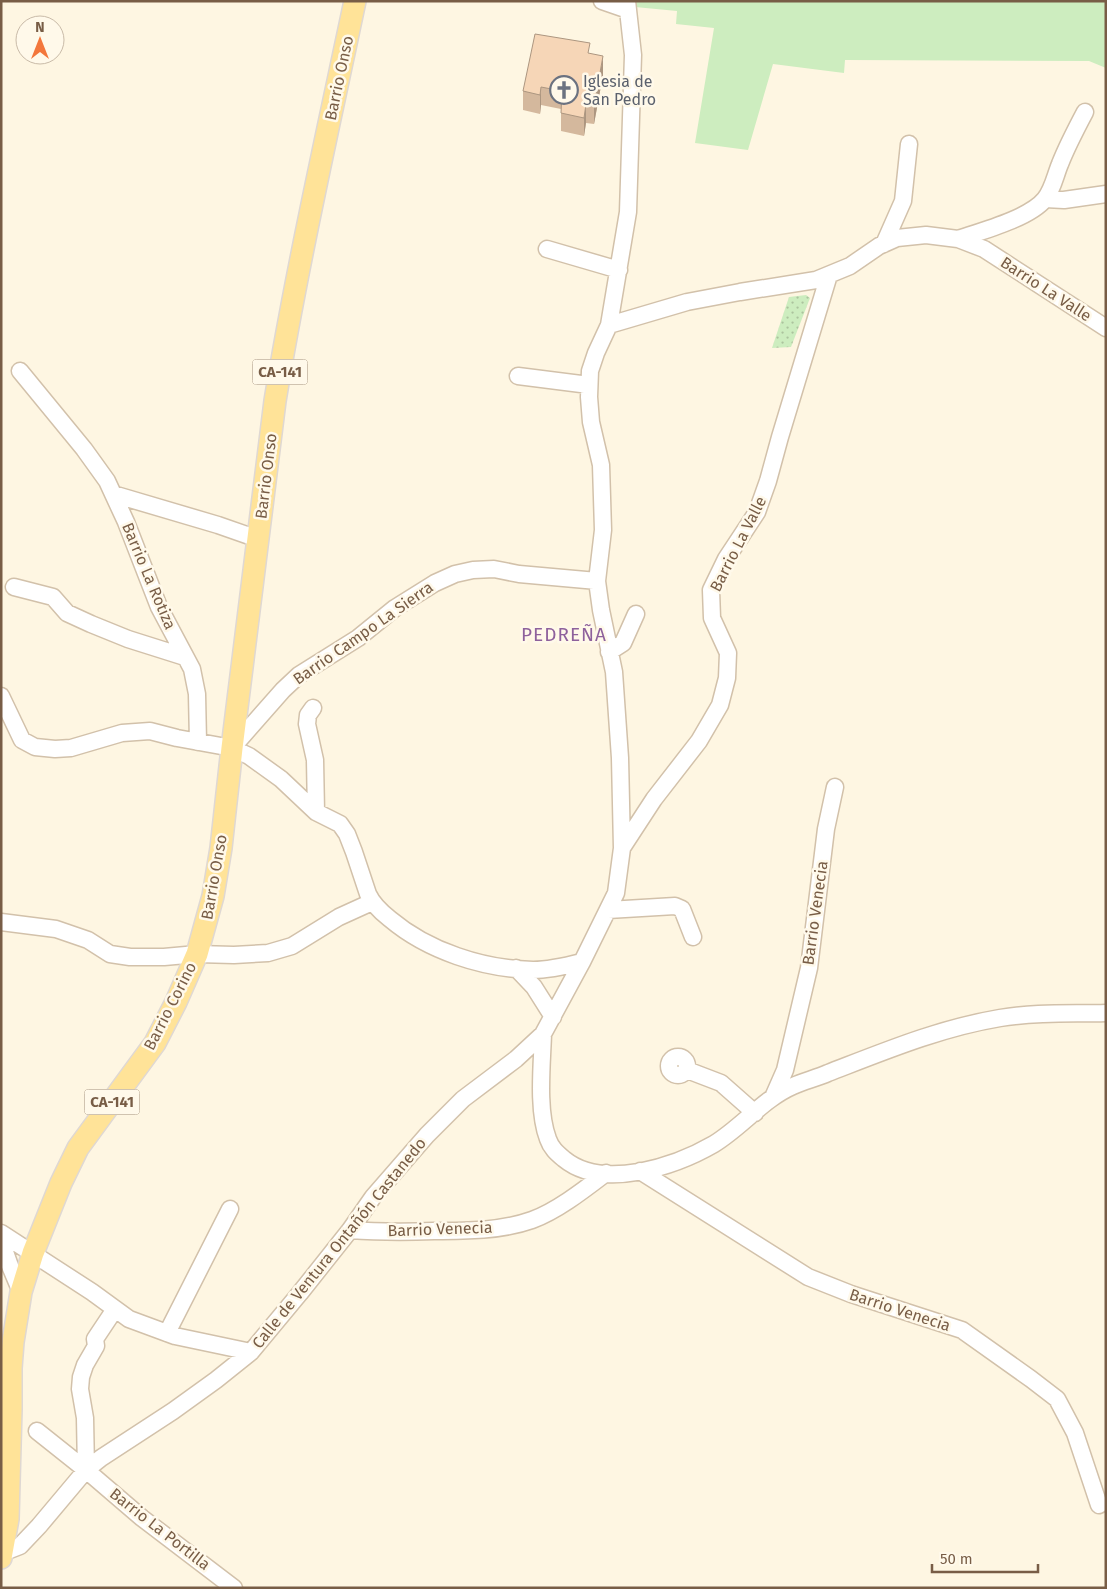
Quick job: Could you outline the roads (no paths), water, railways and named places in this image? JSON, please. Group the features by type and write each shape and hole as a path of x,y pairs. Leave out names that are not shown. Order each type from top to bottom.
{"main road":[{"name":"Barrio Onso","path":"197,954 213,896 221,848 275,401 284,344 355,1"},
{"name":"Barrio Corino","path":"31,1260 60,1183 78,1148 155,1043 197,954"},
{"name":"CA-141","path":"2,1556 8,1519 13,1342 21,1292 31,1260"}],"street":[{"path":"602,1 627,6"},
{"name":"Calle de Ventura Ontañón Castanedo","path":"2,1556 20,1546 40,1526 86,1470 101,1458 173,1411 216,1380 250,1352 350,1230 373,1197 427,1135 463,1099 516,1059 543,1034 582,962 616,892 622,848 620,758 614,672 597,581 603,530 601,465 591,422 589,385 590,371 596,353 609,325 628,212 632,55 627,6"},
{"path":"1085,112 1045,199 1064,200 1106,194"},
{"path":"884,244 903,201 909,144"},
{"name":"Barrio La Valle","path":"958,239 1002,224 1033,210 1045,199"},
{"name":"Barrio La Valle","path":"609,325 687,302 816,280 850,266 896,238 926,236 958,239 984,249 1106,328"},
{"path":"547,249 619,270"},
{"name":"Barrio La Valle","path":"622,848 654,799 699,741 720,705 727,678 728,653 712,618 711,590 726,559 757,512 768,481 829,275"},
{"name":"Barrio La Rotiza","path":"20,371 84,449 107,481 126,522 159,607 192,669 197,694 198,742"},
{"path":"518,376 589,385"},
{"name":"Barrio La Rotiza","path":"113,494 218,525 258,539"},
{"name":"Barrio Campo La Sierra","path":"232,748 283,690 299,675 358,638 395,608 448,577 473,570 494,569 519,574 597,581"},
{"name":"Barrio La Rotiza","path":"14,587 53,597 67,613 128,639 186,657"},
{"path":"609,652 623,643 636,614"},
{"path":"1,696 22,740 35,747 71,748 122,733 150,731 232,748 249,756 281,779 316,812 340,824 347,834 372,902 403,930 437,948 468,959 500,967 534,970 582,962"},
{"name":"Barrio Campo La Sierra","path":"314,708 308,715 307,724 315,760 316,812"},
{"name":"Barrio Venecia","path":"774,1095 785,1070 808,968 826,829 836,787"},
{"path":"197,954 234,955 268,953 292,946 339,917 372,902"},
{"path":"608,910 675,906 682,909 694,937"},
{"name":"Barrio Corino","path":"1,922 56,929 88,940 110,954 130,957 164,957 197,954"},
{"path":"516,968 534,987 553,1017"},
{"name":"Barrio Venecia","path":"543,1034 542,1106 548,1140 554,1150 568,1162 588,1172 616,1174 640,1171 675,1162 714,1144 755,1113 774,1095 793,1085 931,1034 1002,1017 1040,1014 1106,1013"},
{"path":"686,1070 721,1083 755,1113"},
{"name":"Barrio Venecia","path":"640,1171 808,1277 851,1294 962,1330 1032,1379 1057,1399 1075,1433 1099,1505"},
{"name":"Barrio Venecia","path":"350,1230 386,1232 458,1231 496,1228 532,1220 566,1202 606,1173"},
{"path":"167,1333 230,1209"},
{"path":"1,1234 31,1260 129,1319 167,1333 250,1352"},
{"path":"1,1240 21,1292"},
{"path":"7,1258 18,1264 31,1260"},
{"path":"86,1470 85,1418 80,1389 81,1377 85,1365 96,1346 95,1339 115,1309"},
{"name":"Barrio La Portilla","path":"37,1431 142,1518 234,1588"}],"place":[{"name":"Iglesia de San Pedro","path":"564,90"}],"district":[{"name":"PEDREÑA","path":"564,634"}]}
